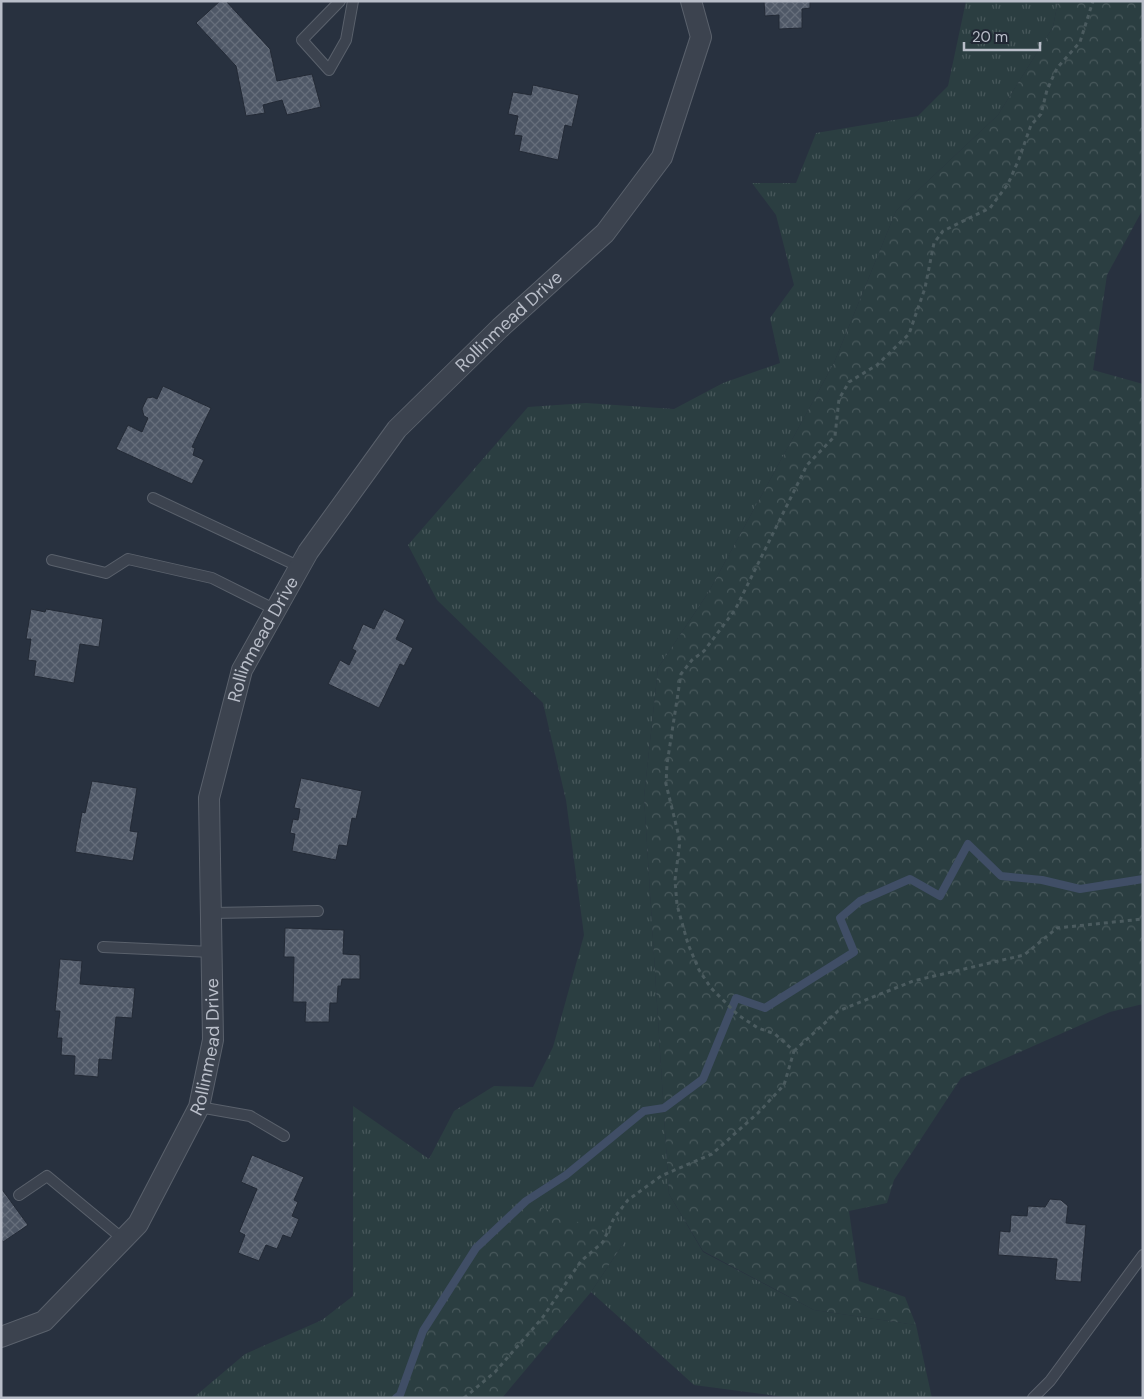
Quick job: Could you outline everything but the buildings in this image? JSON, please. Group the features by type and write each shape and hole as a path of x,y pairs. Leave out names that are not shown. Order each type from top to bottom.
{"street":[{"name":"Rollinmead Drive","path":"1,1337 44,1321 138,1224 199,1107 213,1040 209,798 242,670 300,567 397,430 500,328 605,233 662,157 700,37 692,1"}],"lane":[{"path":"340,1 302,40 329,70 346,40 353,1"},
{"path":"154,498 300,567"},
{"path":"52,560 106,573 128,559 212,578 276,610"},
{"path":"211,912 318,911"},
{"path":"102,947 212,952"},
{"path":"199,1107 250,1116 284,1136"},
{"path":"19,1195 47,1176 123,1239"},
{"path":"1033,1398 1056,1373 1143,1255"}],"path":[{"path":"794,1051 775,1034 758,1028 738,1015 711,988 699,970 688,944 677,905 675,880 680,841 666,784 666,764 681,674 692,660 704,651 735,610 807,465 835,436 839,399 849,382 877,365 909,334 925,288 934,243 943,231 990,208 1008,184 1019,160 1031,125 1041,114 1047,90 1058,68 1080,42 1093,1"},
{"path":"464,1398 495,1372 543,1316 581,1261 603,1242 614,1218 628,1200 661,1176 712,1154 758,1113 784,1085 794,1051 838,1011 913,981 1024,955 1057,928 1143,918"}],"green space":[{"path":"966,1 1058,1 1053,27 998,115 896,211 834,363 708,593 658,668 644,797 669,1194 703,1252 814,1310 916,1325 932,1398 792,1398 694,1385 591,1292 625,1241 396,1398 193,1398 245,1354 322,1320 353,1296 353,1106 429,1159 454,1111 494,1086 533,1087 553,1047 584,935 566,800 543,703 437,600 408,545 528,407 586,403 674,409 723,383 780,363 770,318 794,285 776,215 752,183 796,183 816,133 918,116 948,86"},
{"path":"1058,1 1143,1 1143,209 1107,275 1093,370 1143,384 1143,1004 1110,1012 961,1078 894,1180 887,1203 849,1211 859,1281 905,1297 916,1325 814,1310 703,1251 669,1194 644,797 658,668 708,593 834,363 896,211 998,115 1053,27"},
{"path":"526,1201 625,1241 591,1292 502,1398 396,1398 400,1395 423,1331 476,1248"}],"waterway":[{"path":"396,1398 400,1395 423,1331 476,1248 526,1201 566,1175 644,1111 664,1108 703,1079 736,998 765,1008 854,952 840,918 860,901 910,879 940,896 968,844 1001,876 1042,880 1080,889 1143,879"}]}
